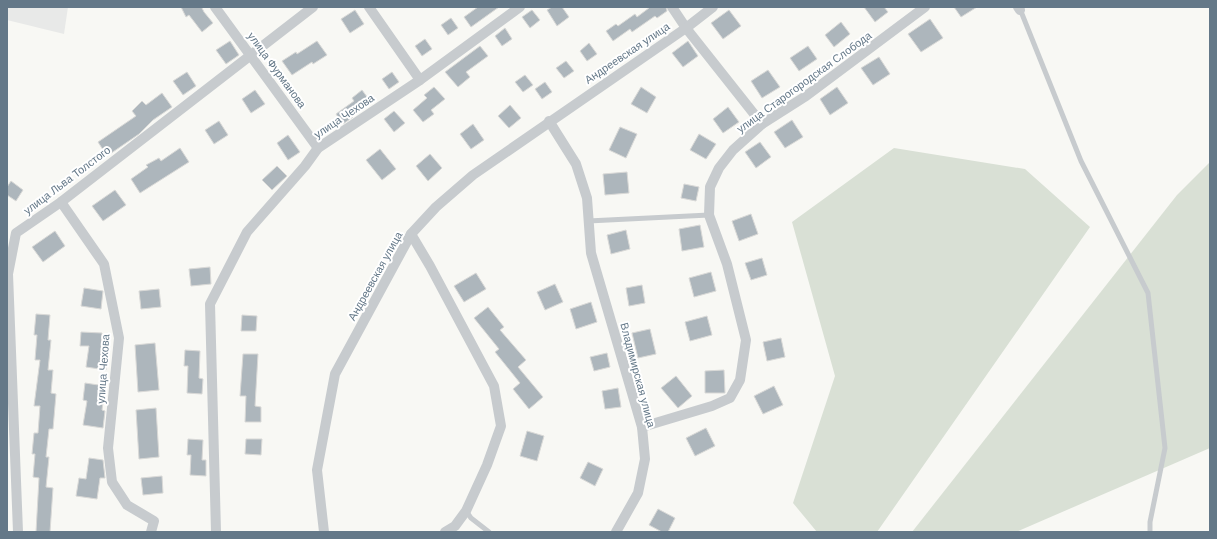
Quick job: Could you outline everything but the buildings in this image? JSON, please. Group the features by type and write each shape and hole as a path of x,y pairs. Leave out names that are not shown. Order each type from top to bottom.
{"street":[{"name":"улица Фурманова","path":"215,7 252,55 318,148"},
{"name":"улица Льва Толстого","path":"18,532 8,274 16,233 61,202 313,7"},
{"path":"369,7 420,80"},
{"name":"улица Чехова","path":"216,532 210,304 247,232 305,166 318,148 420,80 520,7"},
{"path":"672,7 686,28 762,124"},
{"name":"Андреевская улица","path":"324,532 317,470 335,374 411,234 436,207 473,175 549,121 686,28 713,7"},
{"name":"улица Старогородская Слобода","path":"642,427 718,404 730,398 740,380 746,340 727,264 709,215 710,187 719,168 733,150 762,124 806,96 925,7"},
{"name":"Владимирская улица","path":"549,121 576,164 587,198 591,254 642,427 645,459 638,493 616,532"},
{"name":"улица Чехова","path":"61,202 104,264 119,338 108,448 112,482 128,505 154,520 151,532"},
{"path":"411,234 434,273 494,386 501,426 487,465 466,512 455,526 445,532"}],"lane":[{"path":"1020,8 1080,161 1148,293 1165,448 1150,522 1150,532"},
{"path":"588,221 709,215"},
{"path":"466,512 489,532"}],"shaded area":[{"path":"7,7 68,7 64,34 7,20"},
{"path":"894,148 1025,169 1090,227 877,532 817,532 793,503 835,376 792,222"},
{"path":"1210,162 1210,448 1016,532 912,532 1177,195"}]}
